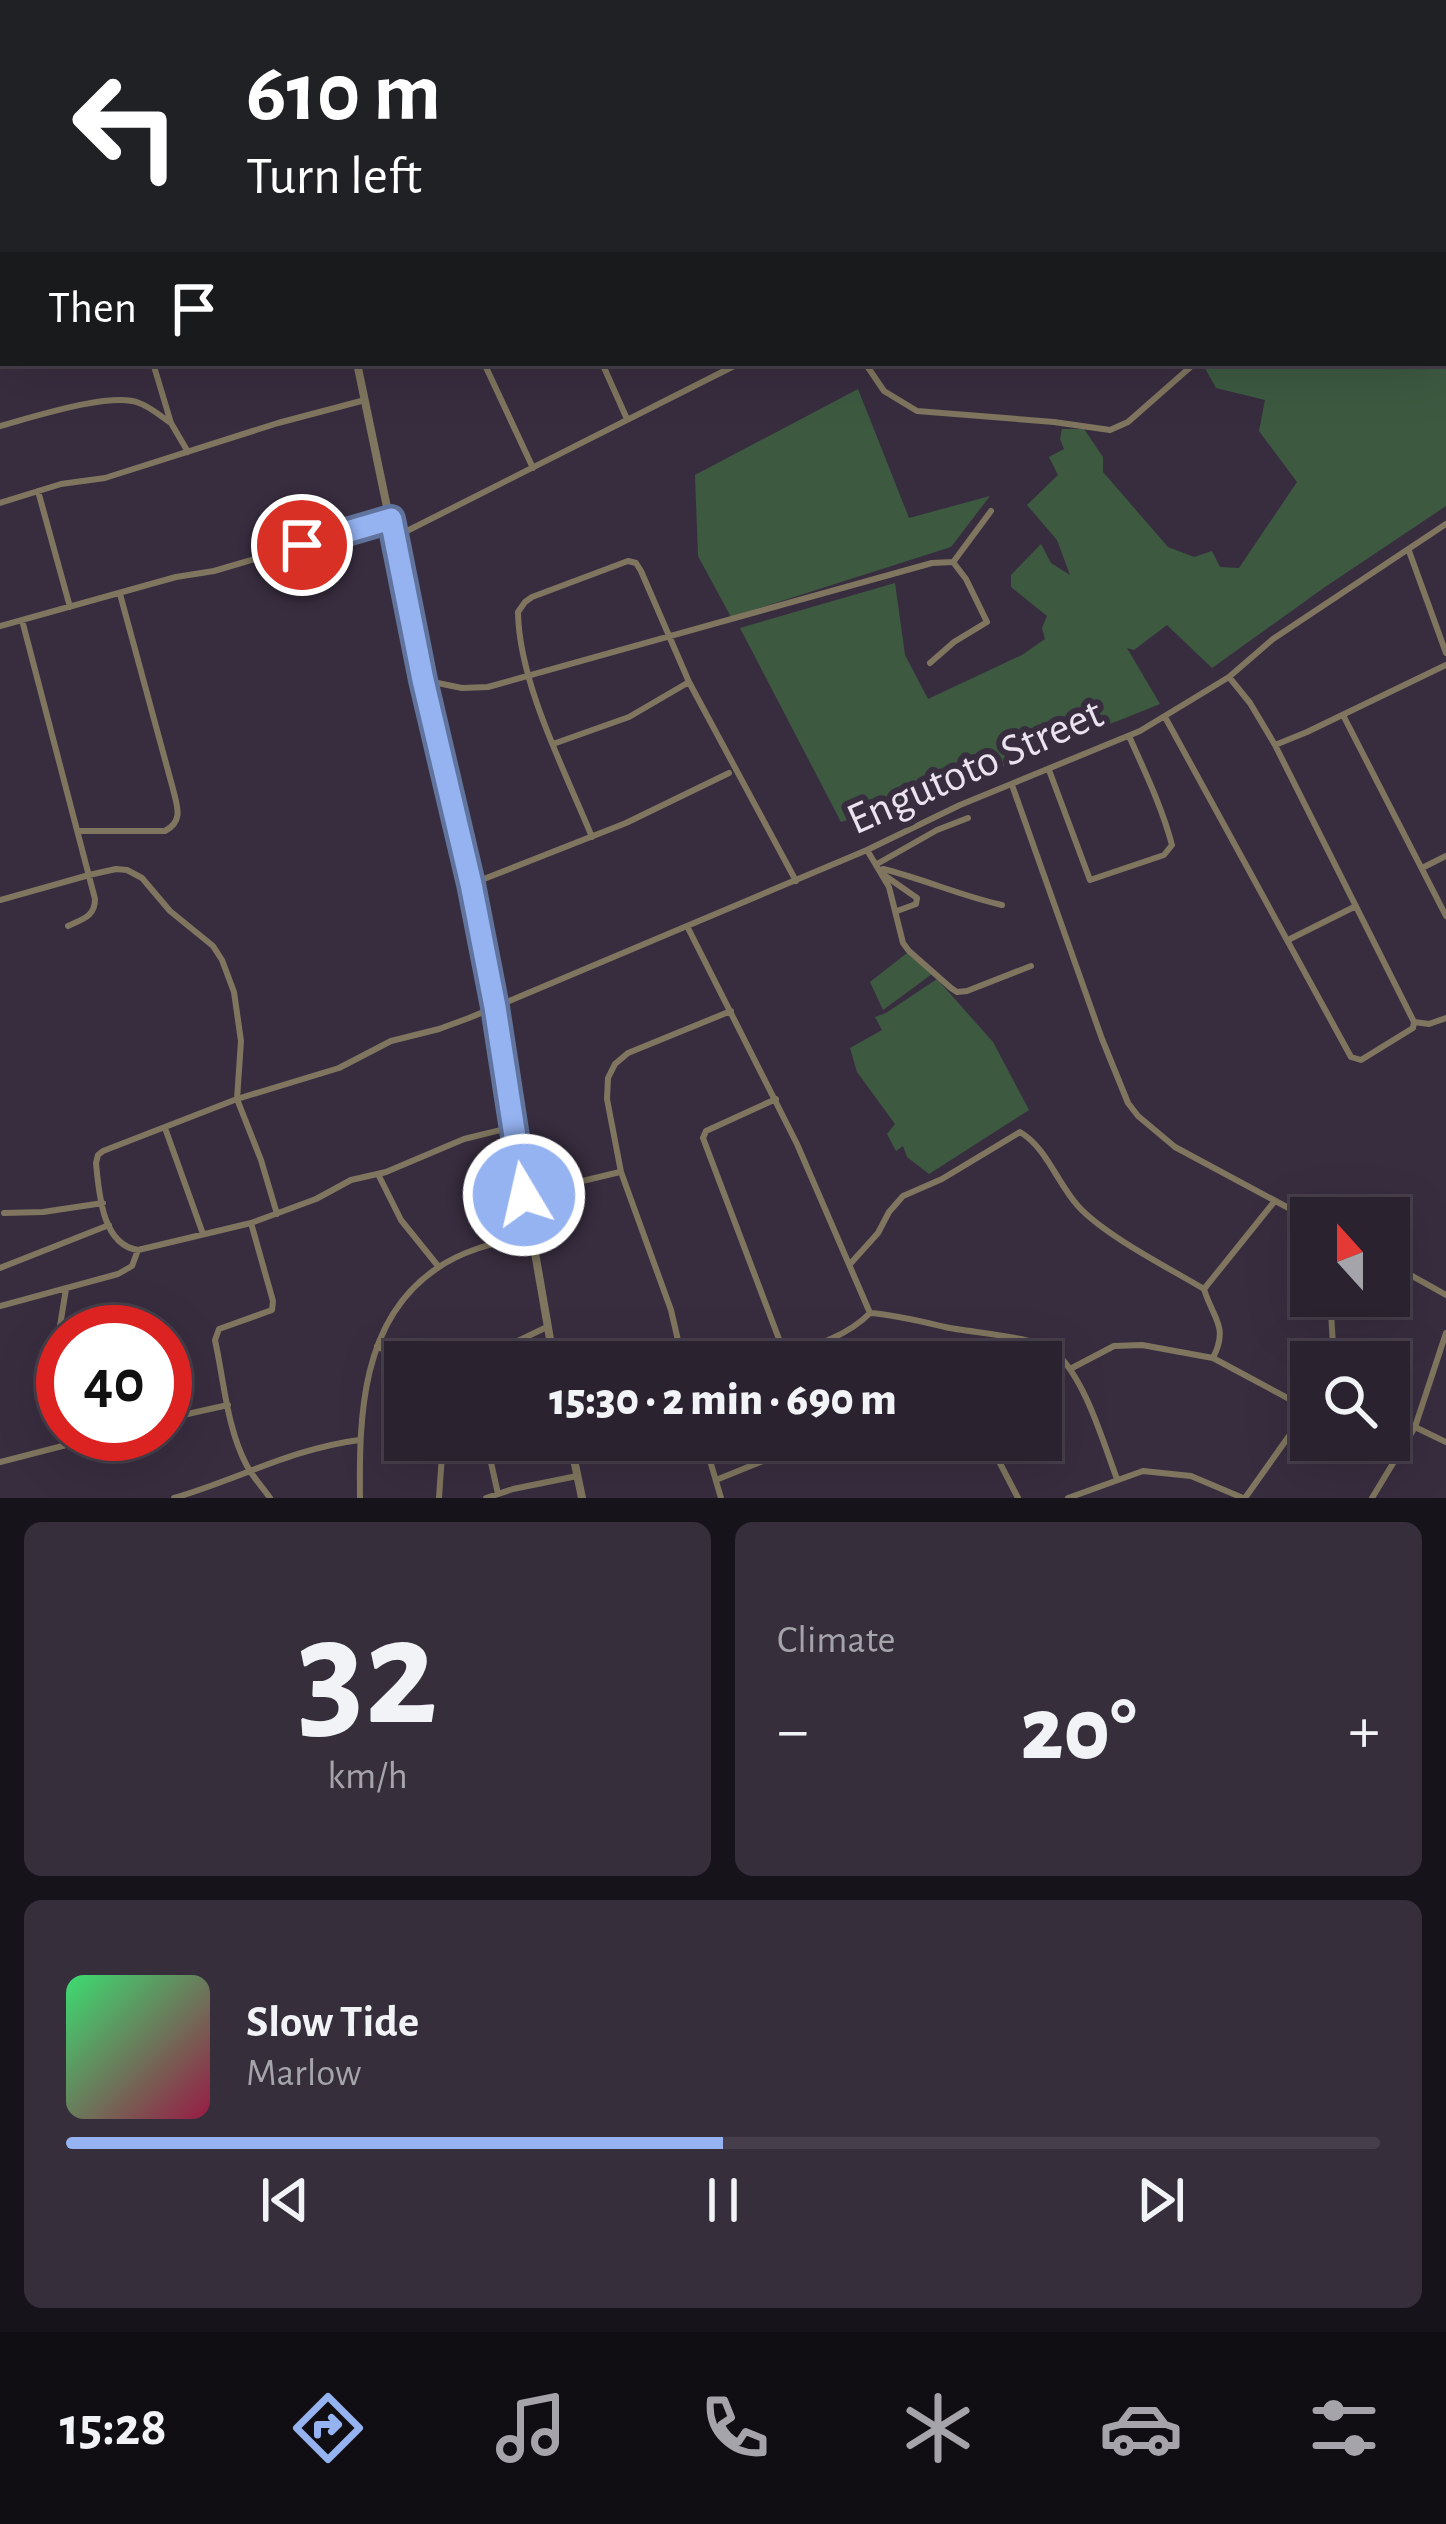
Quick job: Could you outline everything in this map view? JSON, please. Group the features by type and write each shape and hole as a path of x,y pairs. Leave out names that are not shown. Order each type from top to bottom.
{"street":[{"path":"154,366 171,423 188,452"},
{"path":"358,366 471,884 550,1341"},
{"path":"485,366 533,469"},
{"path":"603,366 627,419"},
{"path":"394,537 734,366"},
{"path":"867,366 884,391 917,411 1110,430 1128,422 1192,366"},
{"path":"0,425 77,406 128,400 171,423"},
{"path":"0,503 62,484 105,478 365,400"},
{"path":"38,491 70,608"},
{"path":"953,562 991,511"},
{"path":"0,626 391,519"},
{"name":"Engutoto Street","path":"103,1204 96,1163 103,1151 237,1099 339,1068 387,1042 439,1029 495,1007 1129,736 1229,677 1273,639 1446,524"},
{"path":"1409,551 1446,653"},
{"path":"592,837 529,675 518,617 520,607 532,597 619,562 636,563 688,682 796,881"},
{"path":"423,680 472,689 932,563 953,562"},
{"path":"929,663 987,620 953,562"},
{"path":"78,831 165,831 178,820 120,594"},
{"path":"22,620 95,898 93,911 68,926"},
{"path":"1276,745 1446,665"},
{"path":"1165,717 1354,1060 1374,1053 1414,1022 1276,745 1229,677"},
{"path":"554,745 629,717 688,682"},
{"path":"1343,715 1446,916"},
{"path":"1049,770 1090,880 1164,855 1171,838 1129,736"},
{"path":"471,884 592,837 729,773"},
{"path":"1012,785 1128,1103 1174,1147 1290,1210"},
{"path":"880,869 938,830 968,818"},
{"path":"868,850 880,869 909,951 957,992 1031,966"},
{"path":"1422,868 1446,856"},
{"path":"0,900 116,869 133,873 218,954 234,992 241,1041 237,1099 277,1214"},
{"path":"880,869 1002,905"},
{"path":"880,869 916,898 916,904 896,911"},
{"path":"1288,940 1356,906"},
{"path":"687,926 776,1099 870,1313"},
{"path":"678,1341 621,1172 607,1099 608,1078 628,1053 731,1011"},
{"path":"1414,1022 1429,1024 1446,1018"},
{"path":"776,1099 706,1131 703,1138 780,1341"},
{"path":"4,1213 103,1204 115,1237 138,1250 251,1223 316,1199 351,1180 464,1139 513,1127"},
{"path":"165,1128 202,1234"},
{"path":"850,1263 903,1196 942,1180 1020,1132 1038,1148 1079,1208 1204,1289 1221,1332 1213,1358"},
{"path":"524,1195 621,1172"},
{"path":"378,1174 400,1220 439,1266"},
{"path":"1204,1289 1274,1202"},
{"path":"251,1223 272,1308 215,1333 242,1455 270,1498"},
{"path":"0,1268 109,1226"},
{"path":"359,1498 365,1391 376,1346 398,1308 439,1266 477,1249 532,1234"},
{"path":"0,1306 127,1270 138,1250"},
{"path":"1410,1275 1446,1295"},
{"path":"63,1305 66,1289"},
{"path":"821,1341 860,1324 870,1313"},
{"path":"870,1313 1042,1344 1056,1352 1070,1370 1118,1479"},
{"path":"519,1341 547,1327"},
{"path":"1372,1498 1415,1427 1446,1333"},
{"path":"1070,1370 1128,1343 1213,1358 1290,1397"},
{"path":"376,1346 384,1350"},
{"path":"192,1413 228,1406"},
{"path":"1415,1427 1446,1442"},
{"path":"1068,1498 1143,1471 1191,1476 1244,1498 1290,1435"},
{"path":"174,1498 222,1484 290,1454 359,1440"},
{"path":"0,1462 36,1453"},
{"path":"439,1498 442,1461"},
{"path":"491,1461 498,1494"},
{"path":"574,1461 582,1498"},
{"path":"710,1461 722,1498"},
{"path":"716,1480 763,1461"},
{"path":"999,1461 1018,1498"},
{"path":"486,1498 577,1476"}],"green space":[{"path":"1204,366 1446,366 1446,506 1212,668 1167,625 1134,650 1127,648 1160,704 963,783 841,822 740,628 895,583 905,655 928,699 1022,655 1045,639 1042,628 1047,616 1011,587 1011,575 1041,544 1051,563 1070,575 1057,540 1027,505 1058,475 1049,457 1064,449 1062,429 1084,429 1103,457 1103,472 1168,547 1194,557 1212,551 1220,567 1239,568 1297,482 1259,431 1265,400 1216,388"},
{"path":"858,389 909,518 990,496 951,547 731,617 698,556 695,475"},
{"path":"907,953 932,974 883,1010 870,982"},
{"path":"937,979 993,1042 1029,1110 929,1174 907,1157 903,1146 896,1151 887,1134 895,1124 857,1072 850,1048 882,1030 875,1017"}],"route":[{"path":"302,545 391,519 471,884 524,1195"}]}
